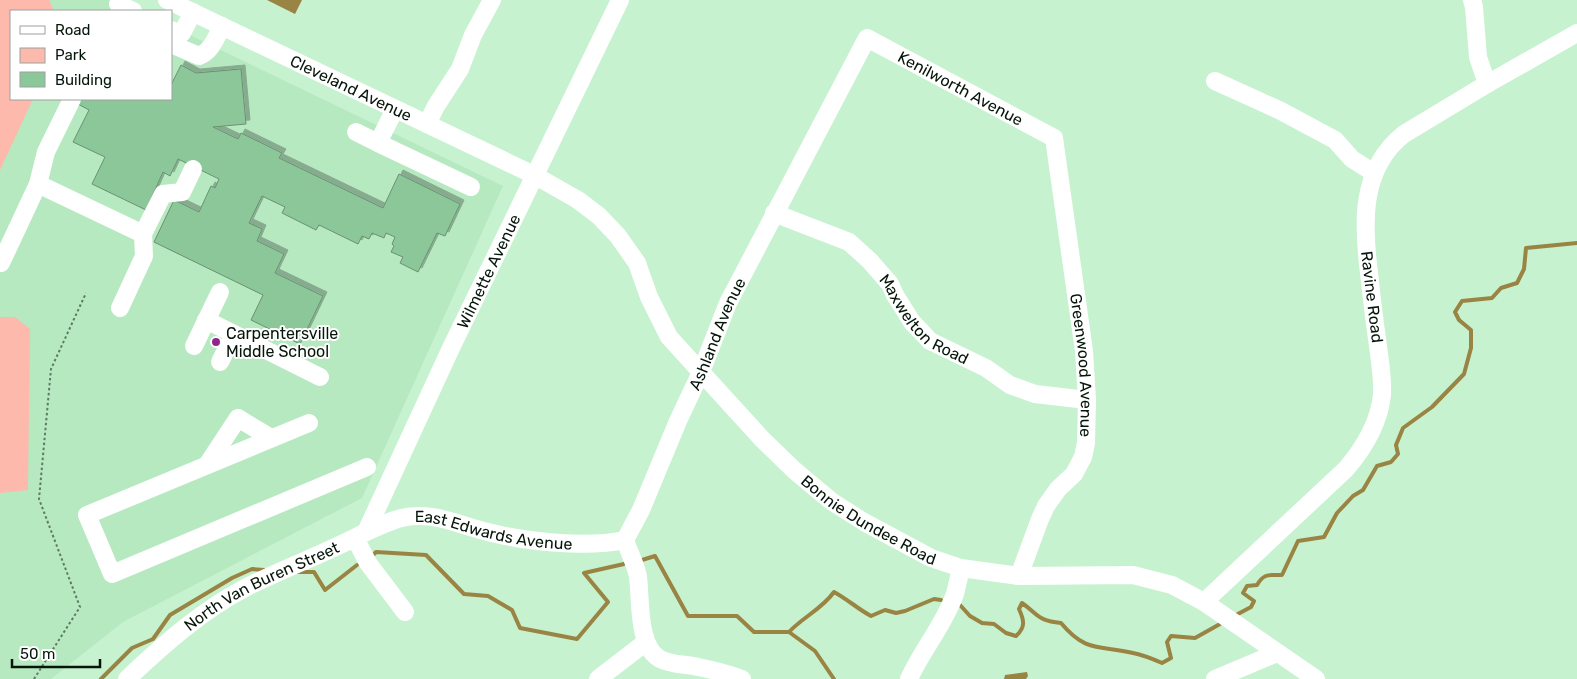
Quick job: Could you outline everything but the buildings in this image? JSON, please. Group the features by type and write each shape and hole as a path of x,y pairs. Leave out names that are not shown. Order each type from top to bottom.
{"street":[{"name":"Cleveland Avenue","path":"167,0 534,175"},
{"path":"427,124 436,106 460,69 473,35 492,0"},
{"name":"Wilmette Avenue","path":"360,535 620,0"},
{"path":"1472,0 1478,57 1487,84"},
{"path":"172,30 182,33 193,12"},
{"path":"172,44 199,56 205,54 222,26"},
{"name":"Ravine Road","path":"1204,602 1346,469 1360,452 1377,418 1382,394 1381,368 1365,248 1366,202 1379,161 1394,141 1577,32"},
{"name":"Kenilworth Avenue","path":"867,38 1054,138"},
{"name":"Ashland Avenue","path":"625,540 641,510 728,302 867,38"},
{"path":"1215,81 1281,111 1335,140 1352,159 1374,173"},
{"path":"1,263 38,184 46,152 72,100"},
{"path":"378,143 395,109"},
{"path":"356,132 471,187"},
{"name":"Greenwood Avenue","path":"1019,576 1046,506 1058,490 1074,474 1083,457 1086,443 1087,400 1084,352 1054,138"},
{"path":"120,308 144,256 143,234 163,194 182,192 193,169"},
{"name":"Bonnie Dundee Road","path":"534,175 578,200 599,216 618,236 637,263 649,297 669,337 794,470 831,501 907,547 931,558 961,568 1019,576 1133,575 1172,585 1204,602 1316,679"},
{"path":"38,184 143,234"},
{"name":"Maxwelton Road","path":"774,213 849,242 870,261 890,284 912,322 930,341 986,368 1010,385 1035,394 1087,400"},
{"path":"194,346 220,292"},
{"path":"206,320 320,377"},
{"path":"220,362 234,334"},
{"path":"207,465 238,418 271,438"},
{"path":"309,422 87,515 112,574 367,467"},
{"name":"East Edwards Avenue","path":"360,535 403,518 428,516 490,533 539,540 585,544 612,543 625,540"},
{"path":"360,535 368,563 405,612"},
{"name":"North Van Buren Street","path":"127,679 177,634 232,596 268,577 360,535"},
{"path":"625,540 638,575 646,642 651,650 660,658 672,663 724,672 742,679"},
{"path":"908,679 917,660 933,637 954,595 961,568"},
{"path":"598,679 646,642"},
{"path":"1215,679 1277,653"}],"path":[{"path":"34,679 80,607 38,499 50,370 86,293"}],"shaded area":[{"name":"Carpentersville Middle School","path":"0,0 117,0 138,10 10,10 10,100 172,100 172,26 503,186 362,498 123,622 51,679 0,679"},
{"path":"267,0 302,0 295,14"},
{"path":"1027,672 1028,676 1026,679 1004,679 1005,675"}],"green space":[{"path":"0,0 49,0 54,10 10,10 10,100 33,100 0,170"},
{"path":"0,317 15,317 30,329 28,490 0,493"}],"waterway":[{"path":"1236,615 1251,607 1254,601 1243,593 1247,586 1257,585 1262,578 1267,576 1282,575 1298,541 1324,537 1337,513 1353,496 1363,490 1377,466 1391,462 1398,454 1396,445 1403,428 1432,407 1464,374 1471,348 1471,330 1459,320 1455,312 1462,301 1492,298 1501,288 1517,283 1524,269 1526,248 1577,243"},
{"path":"374,554 376,552 426,555 464,594 488,596 512,610 520,628 577,639 608,602 584,573 624,564"},
{"path":"642,560 655,556 688,616 737,616 754,632 789,632 815,651 834,679"},
{"path":"298,572 314,572 325,590 357,565"},
{"path":"101,679 132,648 153,639 170,615 232,578 252,569 264,570"},
{"path":"789,632 824,603 834,592 871,616 885,610 896,613 934,599 941,600"},
{"path":"960,605 970,616 982,623 994,624 1006,633 1016,636 1023,626 1019,609 1022,603 1039,617 1061,623 1070,633 1086,644 1137,654 1162,663 1171,658 1167,642 1171,636 1195,638 1220,624"}],"place":[{"name":"Carpentersville Middle School","path":"216,342"}]}
